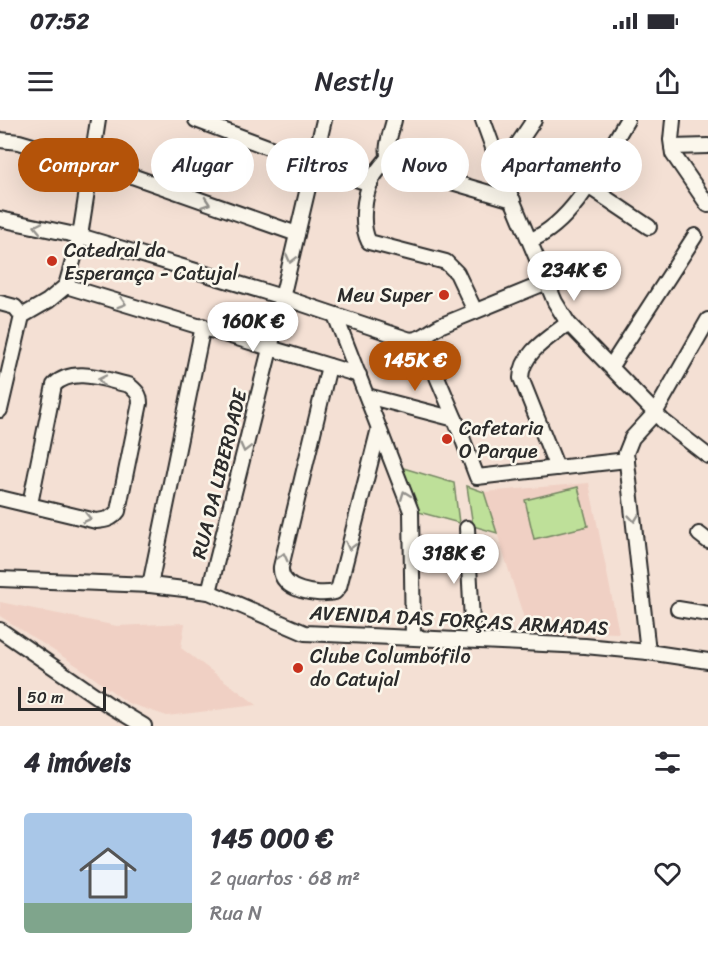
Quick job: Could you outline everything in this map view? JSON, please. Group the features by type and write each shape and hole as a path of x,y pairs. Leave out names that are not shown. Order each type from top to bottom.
{"street":[{"path":"96,138 99,120"},
{"path":"196,120 266,146"},
{"name":"RUA DA LIBERDADE","path":"320,138 324,120"},
{"path":"390,138 394,120"},
{"path":"483,120 490,138"},
{"path":"522,138 534,120"},
{"path":"616,138 627,120"},
{"path":"673,120 671,140 673,154 708,205"},
{"path":"0,140 18,142"},
{"path":"672,147 708,146"},
{"path":"381,166 370,184 364,217 364,233 369,242 446,262 457,273 476,310"},
{"path":"139,179 297,234"},
{"path":"469,187 513,200"},
{"path":"0,410 22,315 48,301 66,286 80,236 87,192"},
{"name":"RUA DA LIBERDADE","path":"209,592 307,192"},
{"path":"510,192 555,302 568,323 654,413 706,449"},
{"path":"531,240 545,234 560,221 583,192"},
{"path":"597,192 649,227"},
{"path":"0,219 80,236 282,297 410,340 421,339 429,331 547,282"},
{"path":"611,366 695,236"},
{"path":"66,286 359,375"},
{"path":"0,303 15,307 22,315"},
{"path":"335,315 411,511 413,637"},
{"path":"648,652 626,453 632,438 654,413 708,320"},
{"path":"557,468 521,378 521,370 528,355 568,323"},
{"path":"150,585 203,326"},
{"path":"421,339 477,477 627,460"},
{"path":"329,366 280,575 295,588 323,594 335,592 343,576 379,428"},
{"path":"0,498 96,521 114,517 118,511 140,403 140,395 136,390 129,385 75,374 60,379 54,385 30,504"},
{"path":"367,396 455,419"},
{"path":"467,528 474,640"},
{"name":"AVENIDA DAS FORÇAS ARMADAS","path":"0,579 150,585 209,592 305,633 474,640 648,652 708,661"},
{"path":"678,609 708,614"},
{"path":"0,630 109,705 144,726"}],"shaded area":[{"path":"589,483 619,633 587,632 562,636 529,634 484,492"},
{"path":"0,602 117,626 185,623 181,648 257,705 167,716 128,703 79,667 0,616"}],"green space":[{"path":"400,467 454,483 459,523 415,511 416,505"},
{"path":"467,486 484,492 497,533 473,526"},
{"path":"578,487 588,526 534,539 525,500"}],"place":[{"name":"Catedral da Esperança - Catujal","path":"52,261"},
{"name":"Meu Super","path":"444,295"},
{"name":"Cafetaria O Parque","path":"447,439"},
{"name":"Clube Columbófilo do Catujal","path":"298,668"}]}
